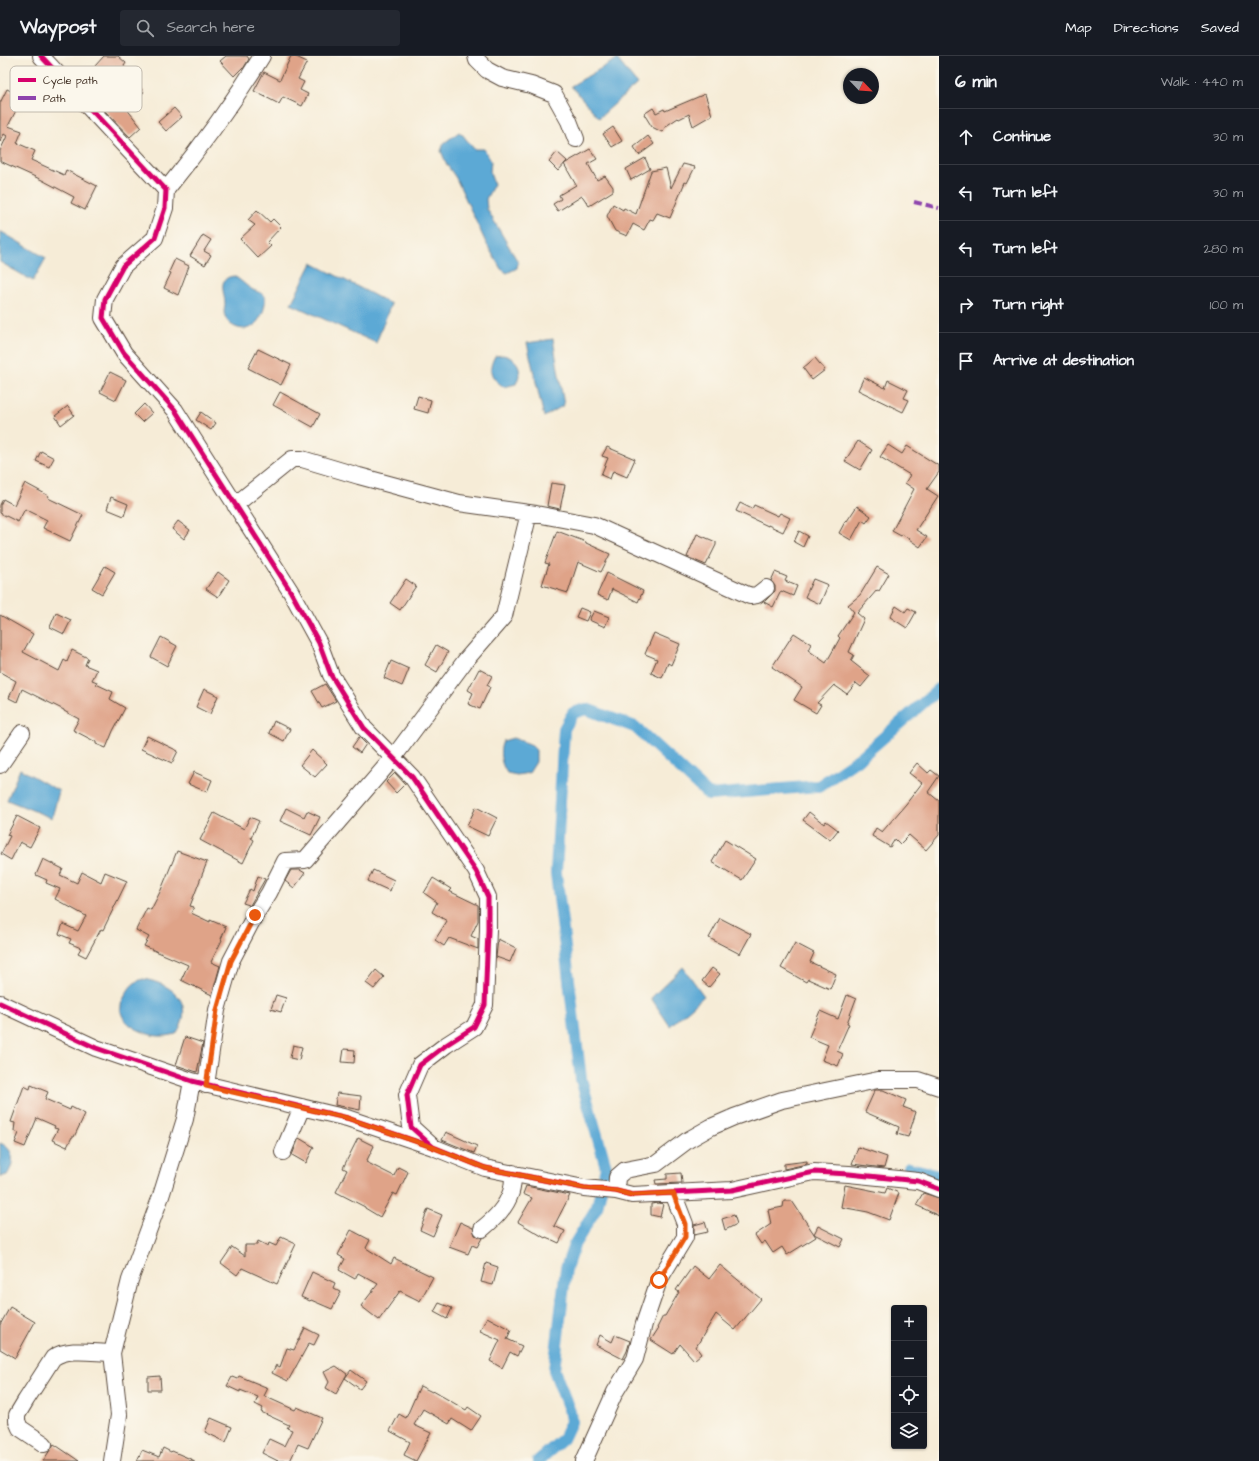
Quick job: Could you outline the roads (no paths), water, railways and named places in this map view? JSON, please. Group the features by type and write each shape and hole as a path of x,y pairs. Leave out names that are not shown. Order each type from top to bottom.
{"street":[{"path":"41,56 50,66"},
{"path":"262,56 246,83 200,148 166,190 165,208 155,238 122,266 105,299 103,318 124,353 175,410 291,592 319,643 331,675 364,728 412,777 476,871 488,897 485,1005 474,1027 446,1045 420,1065 407,1095 411,1127 432,1147"},
{"path":"476,56 476,60 487,70 502,78 531,85 554,94 570,121 576,139"},
{"path":"93,112 166,190"},
{"path":"235,505 292,459 302,460 460,503 536,514 594,525 750,596 757,595 766,588"},
{"path":"112,1461 119,1415 112,1353 130,1280 161,1196 185,1119 199,1083 231,961 285,861 305,860 394,758 465,661 504,616 528,517 536,514"},
{"path":"0,765 22,733"},
{"path":"0,1003 96,1048 199,1083 347,1118 432,1147 485,1168 584,1188 616,1191 632,1195 732,1190 814,1172 918,1181 939,1188"},
{"path":"616,1191 616,1177 625,1170 656,1164 688,1140 712,1127 734,1117 782,1100 878,1080 918,1080 939,1087"},
{"path":"283,1152 302,1107"},
{"path":"482,1229 497,1217 506,1203 511,1192 513,1173"},
{"path":"584,1461 615,1392 635,1359 644,1324 659,1280 685,1237 685,1224 673,1193"},
{"path":"44,1444 20,1428 17,1422 17,1416 53,1358 59,1354 68,1352 112,1353"}],"water":[{"path":"617,59 637,84 599,118 571,86"},
{"path":"459,132 474,149 484,149 491,161 490,173 494,184 486,199 487,209 518,262 517,268 507,273 501,269 486,243 456,178 447,165 441,151 444,143"},
{"path":"0,231 46,258 33,281 0,262"},
{"path":"312,263 391,304 376,343 291,304"},
{"path":"234,276 253,290 265,296 261,316 253,326 249,328 244,329 235,327 227,320 224,314 225,303 223,282 225,279"},
{"path":"553,339 564,405 544,417 527,343"},
{"path":"503,355 513,359 518,365 519,369 516,384 504,387 493,377 491,370 495,356"},
{"path":"513,738 530,744 536,750 536,762 529,773 517,775 507,773 503,766 500,754 501,745 503,741"},
{"path":"20,769 59,791 52,818 7,800"},
{"path":"683,967 704,996 670,1026 651,998"},
{"path":"143,979 164,985 179,997 183,1005 184,1013 182,1023 176,1034 155,1036 147,1034 136,1029 123,1017 121,1006 124,998 129,989 137,981"},
{"path":"0,1143 9,1149 12,1161 7,1175 0,1177"}],"waterway":[{"path":"538,1461 563,1439 571,1422 570,1412 554,1370 566,1268 574,1245 597,1207 606,1167 581,1079 556,873 564,729 573,713 586,709 635,727 709,795 819,786 861,757 939,689"},
{"path":"909,1168 939,1175"}]}
